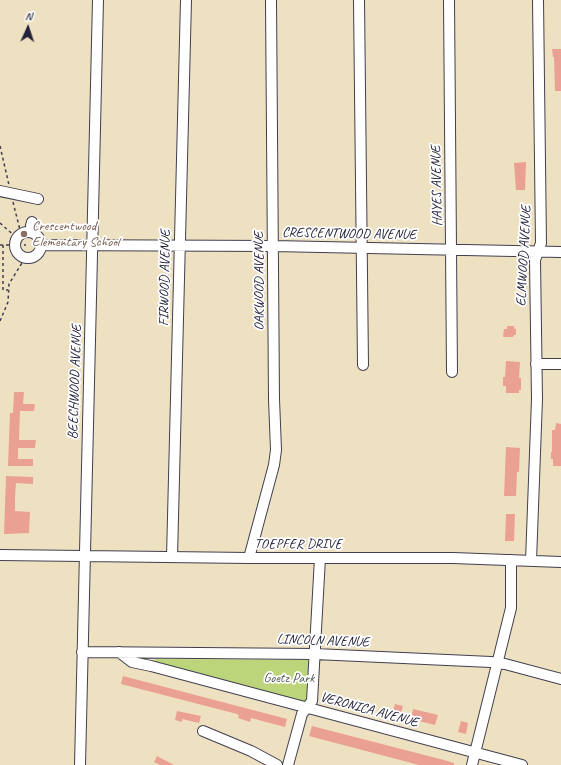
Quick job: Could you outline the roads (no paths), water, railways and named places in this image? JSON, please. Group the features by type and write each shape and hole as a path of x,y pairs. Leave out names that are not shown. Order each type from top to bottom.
{"street":[{"name":"BEECHWOOD AVENUE","path":"80,765 98,0"},
{"name":"FIRWOOD AVENUE","path":"172,557 186,0"},
{"name":"OAKWOOD AVENUE","path":"249,558 272,472 276,450 274,399 271,0"},
{"path":"358,0 363,365"},
{"name":"HAYES AVENUE","path":"449,0 452,372"},
{"name":"ELMWOOD AVENUE","path":"531,561 536,459 535,260 541,243 538,0"},
{"path":"0,191 38,198"},
{"path":"25,232 31,232 36,235 40,239 41,245 40,251 31,258 25,258 16,251 18,236 25,232"},
{"name":"CRESCENTWOOD AVENUE","path":"41,245 273,246 561,252"},
{"path":"536,364 561,364"},
{"name":"TOEPFER DRIVE","path":"0,556 453,558 561,562"},
{"path":"288,765 302,714 312,701 320,558"},
{"path":"472,765 511,608 511,560"},
{"name":"LINCOLN AVENUE","path":"82,652 315,654 498,663 561,679"},
{"name":"VERONICA AVENUE","path":"119,652 132,662 522,765"},
{"path":"203,731 252,751 277,765"}],"place":[{"name":"Crescentwood Elementary School","path":"24,234"}],"park label":[{"name":"Goetz Park","path":"289,678"}]}
